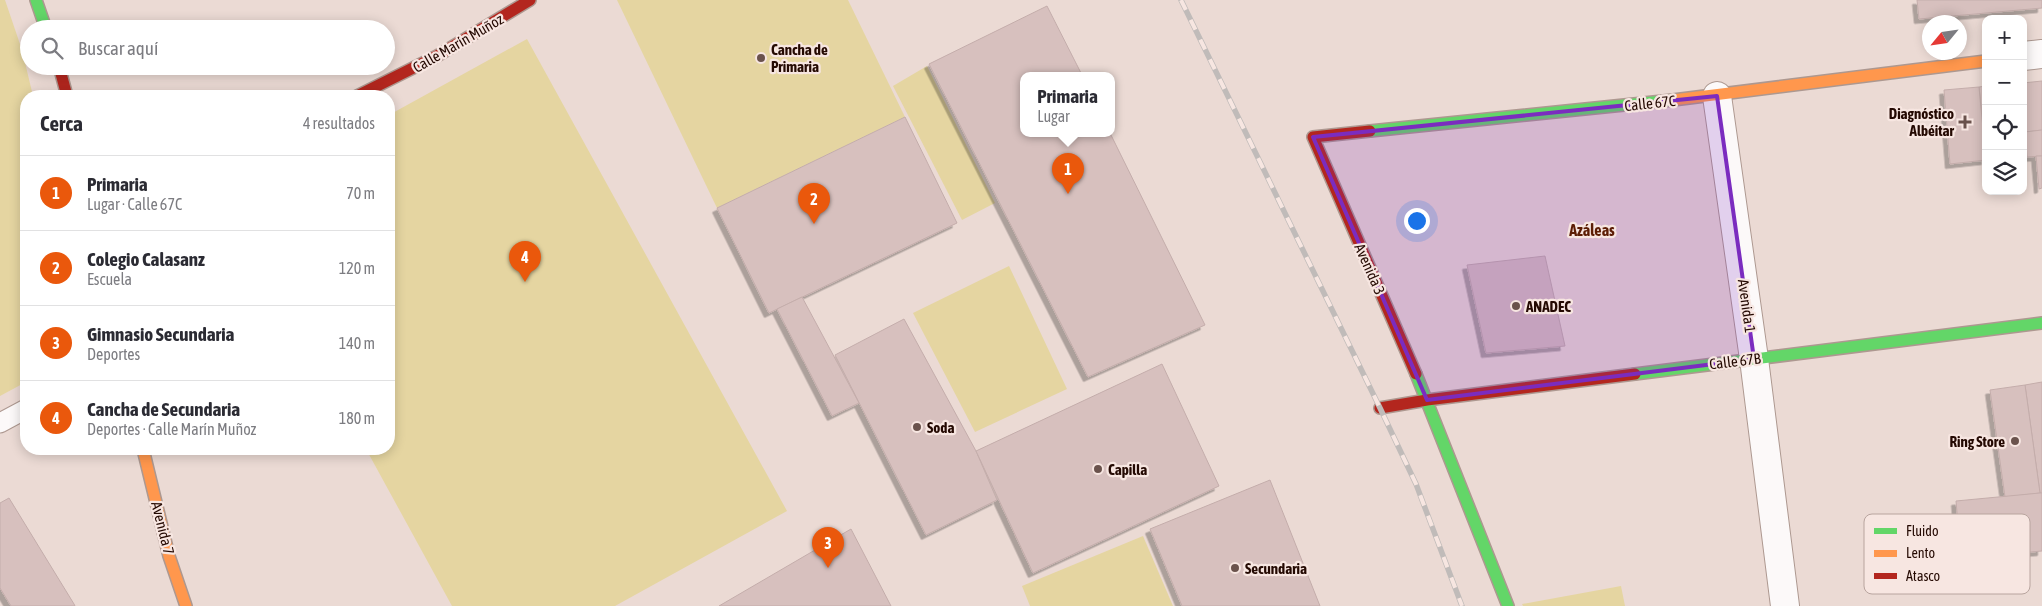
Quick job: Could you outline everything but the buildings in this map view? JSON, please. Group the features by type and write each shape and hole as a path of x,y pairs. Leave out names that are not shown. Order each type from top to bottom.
{"street":[{"path":"36,0 43,20"},
{"name":"Calle Marín Muñoz","path":"369,90 437,56 530,0"},
{"path":"2027,56 2042,54"},
{"name":"Calle 67C","path":"1313,137 1717,96 1982,62"},
{"path":"61,75 65,90"},
{"path":"63,75 75,87"},
{"name":"Avenida 1","path":"1717,96 1754,359 1785,606"},
{"name":"Avenida 3","path":"1313,137 1428,400 1508,606"},
{"name":"Calle 67B","path":"1428,400 2042,324"},
{"path":"1380,408 1428,400"},
{"name":"Avenida 7","path":"144,455 169,556 186,606"}],"lane":[{"path":"0,423 20,412"}],"highlighted area":[{"path":"1717,96 1754,359 1427,400 1313,137"}],"shaded area":[{"path":"0,0 5,0 20,44 20,75 28,75 32,90 20,90 20,385 0,396"},
{"name":"Cancha de Primaria","path":"617,0 848,0 905,117 717,208"},
{"path":"527,39 787,511 615,606 452,606 369,455 395,455 395,112"},
{"path":"927,66 995,203 962,220 893,86"},
{"path":"1009,266 1067,389 975,432 913,313"},
{"path":"1143,536 1173,606 1030,606 1022,586"},
{"path":"1621,586 1625,606 1523,606 1522,604"}],"railway":[{"path":"1181,0 1416,484 1462,606"}],"traffic: fast":[{"path":"36,0 43,20"},
{"path":"1370,131 1673,100"},
{"path":"1635,374 2042,323"},
{"path":"1416,374 1508,606"}],"traffic: slow":[{"path":"1673,100 1982,61"},
{"path":"144,455 169,556 186,606"}],"traffic: jam":[{"path":"369,90 437,56 530,0"},
{"path":"61,75 65,90"},
{"path":"1370,131 1313,137 1416,374"},
{"path":"1380,408 1427,400 1635,374"}],"place":[{"name":"Cancha de Primaria","path":"761,58"},
{"name":"Diagnóstico Albéitar","path":"1965,122"},
{"name":"Primaria","path":"1068,194"},
{"name":"Colegio Calasanz","path":"814,224"},
{"name":"Cancha de Secundaria","path":"525,282"},
{"name":"ANADEC","path":"1516,306"},
{"name":"Soda","path":"917,427"},
{"name":"Ring Store","path":"2015,441"},
{"name":"Capilla","path":"1098,469"},
{"name":"Gimnasio Secundaria","path":"828,568"},
{"name":"Secundaria","path":"1235,568"}],"district":[{"name":"Azáleas","path":"1592,230"}]}
